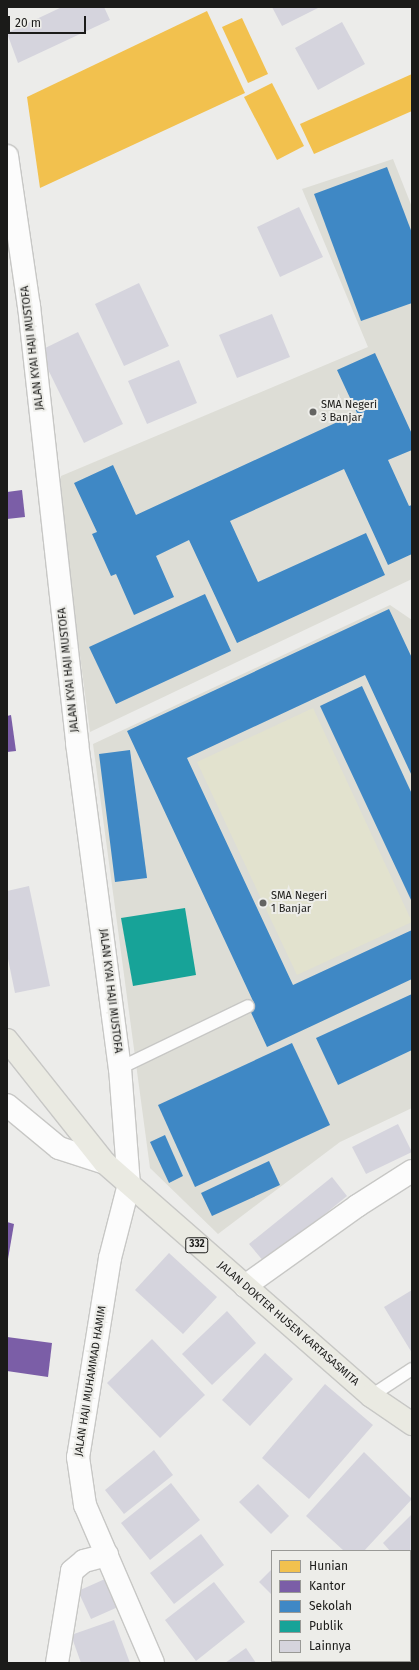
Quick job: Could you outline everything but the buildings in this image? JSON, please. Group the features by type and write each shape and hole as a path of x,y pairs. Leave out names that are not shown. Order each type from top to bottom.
{"main road":[{"name":"JALAN DOKTER HUSEN KARTASASMITA","path":"7,1040 105,1163 371,1396 412,1424"}],"street":[{"name":"JALAN KYAI HAJI MUSTOFA","path":"7,156 29,306 77,743 120,1068 129,1184"},
{"path":"7,1106 59,1148 105,1163"},
{"path":"245,1286 357,1206 412,1171"},
{"name":"JALAN HAJI MUHAMMAD HAMIM","path":"129,1184 110,1258 78,1457 86,1505 153,1663"},
{"path":"57,1663 72,1571 84,1561 107,1555"}],"lane":[{"path":"120,1068 248,1006"},
{"path":"371,1396 412,1369"}],"shaded area":[{"name":"SMA Negeri 3 Banjar","path":"393,159 412,207 412,579 90,732 58,488 61,476 368,347 302,189"},
{"name":"SMA Negeri 1 Banjar","path":"390,605 412,620 412,1108 340,1142 218,1234 150,1168 93,744"}],"green space":[{"path":"313,708 412,922 297,975 197,762"}],"place":[{"name":"SMA Negeri 3 Banjar","path":"313,412"},
{"name":"SMA Negeri 1 Banjar","path":"263,903"}]}
